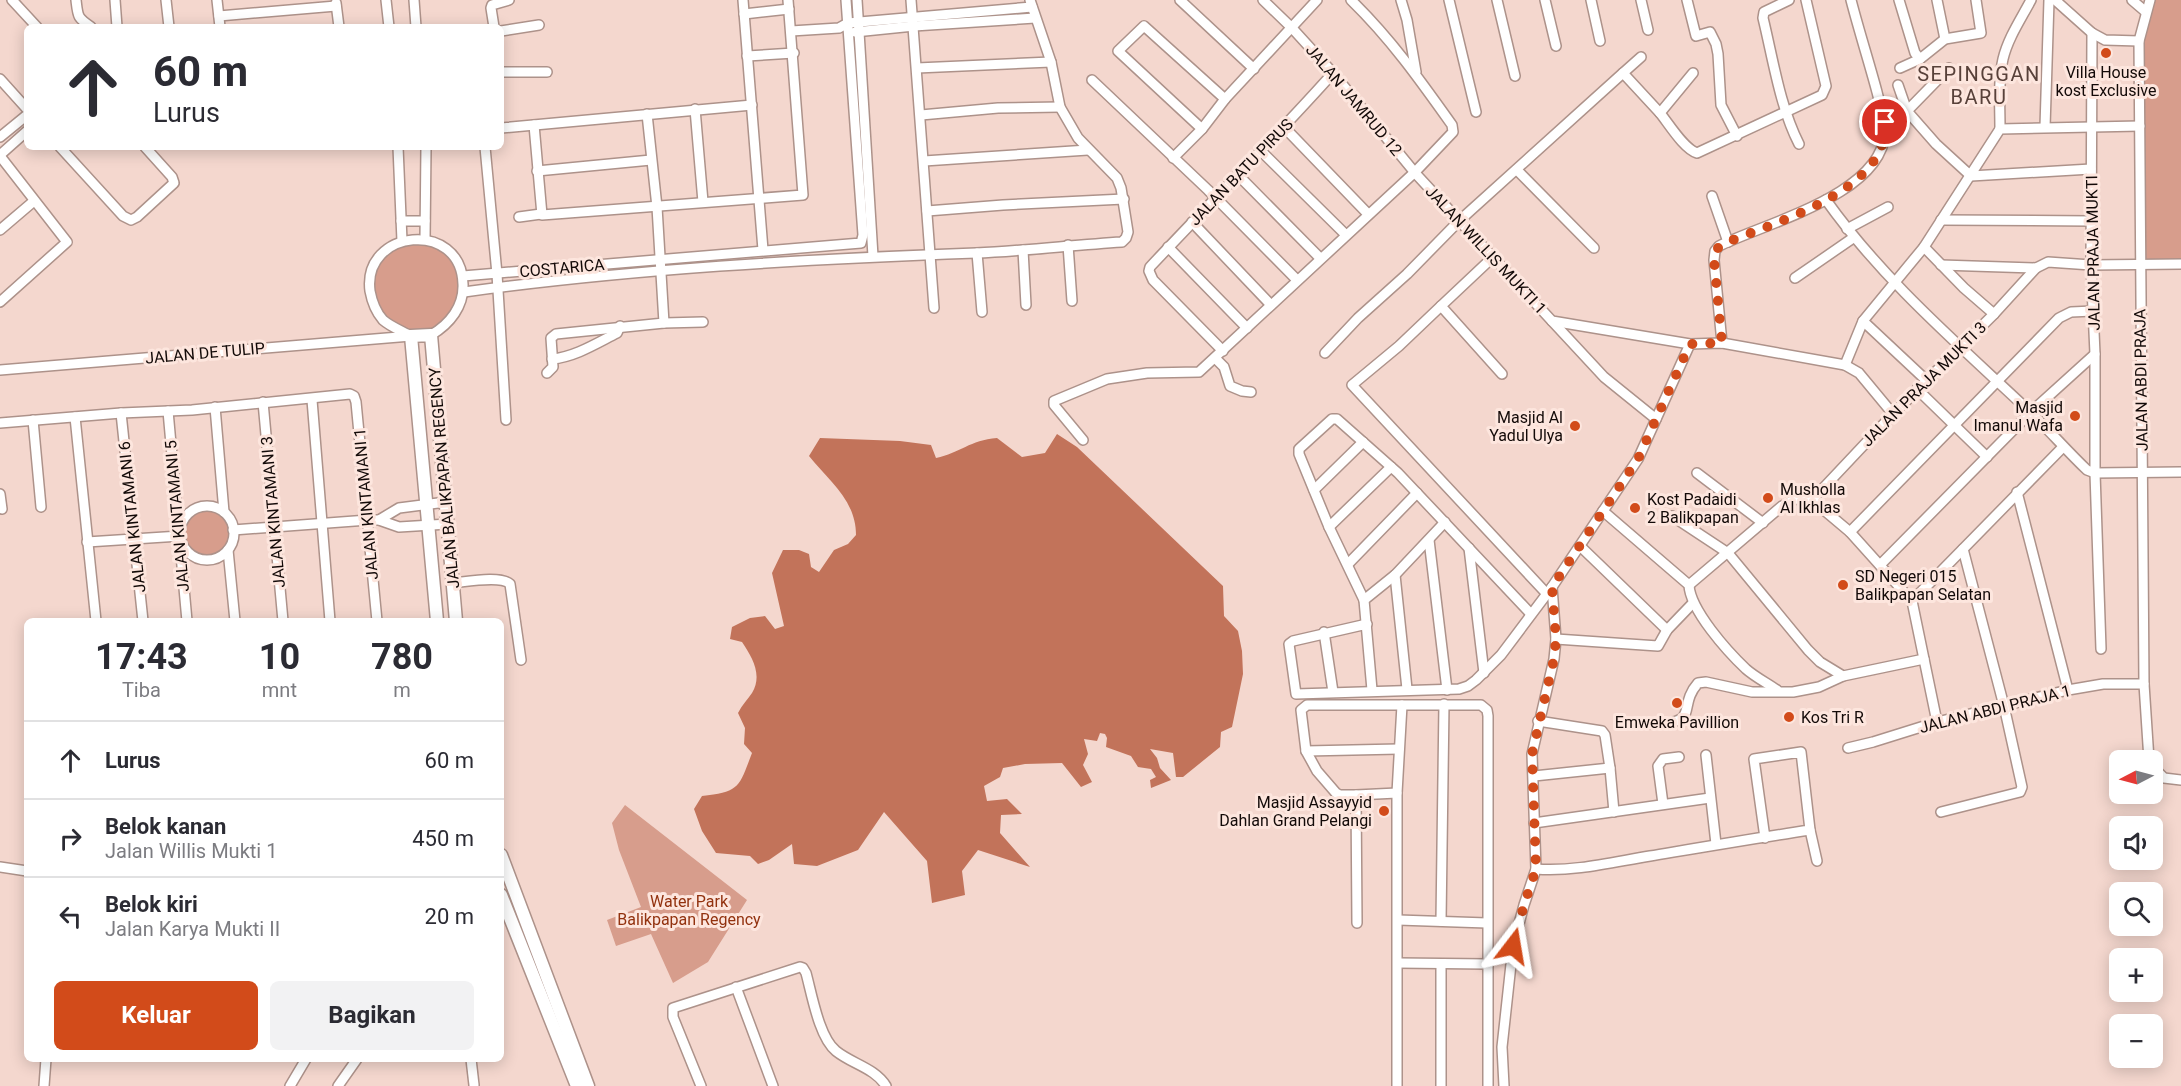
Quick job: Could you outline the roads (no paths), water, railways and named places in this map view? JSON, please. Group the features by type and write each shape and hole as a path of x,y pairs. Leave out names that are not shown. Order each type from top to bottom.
{"street":[{"path":"12,0 33,24"},
{"path":"76,0 76,12 87,24"},
{"path":"115,0 117,24"},
{"path":"166,0 169,24"},
{"path":"217,0 220,24"},
{"path":"386,0 388,24"},
{"path":"414,0 416,24"},
{"path":"494,24 492,5 509,0"},
{"path":"742,0 763,250"},
{"path":"846,0 866,209 873,256"},
{"path":"842,259 841,245 861,243 866,209 857,0"},
{"path":"911,0 934,308"},
{"path":"1180,0 1254,69"},
{"name":"JALAN JAMRUD 12","path":"1263,0 1333,73 1416,173"},
{"path":"1173,158 1202,129 1225,99 1317,0"},
{"path":"1083,440 1054,405 1054,401 1107,379 1147,373 1199,372 1218,361 1223,351 1247,327 1346,234 1416,173 1453,132 1452,125 1380,27 1351,0"},
{"path":"1401,0 1407,20 1416,74"},
{"path":"1449,0 1476,112"},
{"path":"1497,0 1515,76"},
{"path":"1545,0 1556,46"},
{"path":"1591,0 1600,41"},
{"path":"1641,0 1648,30"},
{"path":"1687,0 1696,36 1710,32 1712,35 1718,54 1721,105 1737,136"},
{"path":"1789,0 1767,10 1763,15 1786,110 1799,144"},
{"path":"1623,73 1692,151 1697,153 1704,151 1786,110 1822,95 1826,86 1806,0"},
{"path":"1722,343 1714,260 1715,251 1719,246 1841,192 1866,171 1884,144 1885,122 1851,0"},
{"path":"1899,0 1920,59"},
{"path":"1937,0 1945,39"},
{"path":"1900,68 1920,59 1945,39 1981,33 1976,0"},
{"path":"1893,414 1859,373 1845,364 1863,321 1924,247 2000,129 2000,86 2003,59 2007,45 2031,0"},
{"path":"2045,127 2049,0"},
{"path":"2055,0 2092,33 2105,40 2139,41"},
{"path":"2132,0 2146,12"},
{"name":"JALAN ABDI PRAJA","path":"2148,750 2144,684 2139,41 2150,0"},
{"path":"219,16 336,3 339,24"},
{"path":"791,31 913,21 1031,3 1051,62 1060,106 1074,132 1116,178 1122,188 1124,199 927,211"},
{"path":"519,217 800,196 804,193 789,5 744,14"},
{"path":"913,21 1035,18"},
{"path":"504,31 539,25"},
{"path":"1202,129 1118,51 1144,26 1225,99"},
{"name":"JALAN PRAJA MUKTI","path":"2092,33 2091,265 2101,649"},
{"path":"747,56 794,53"},
{"path":"1325,352 1459,221 1641,57"},
{"path":"917,68 1051,62"},
{"path":"1907,111 1949,68"},
{"path":"504,72 547,72"},
{"name":"JALAN BATU PIRUS","path":"1223,351 1153,280 1149,271 1150,267 1262,151 1333,73"},
{"path":"1660,113 1693,73"},
{"path":"0,79 24,106"},
{"path":"1092,80 1297,280"},
{"path":"1898,85 1907,111 1936,144 1971,176 2091,169"},
{"path":"504,128 752,105"},
{"path":"921,115 998,108 1060,106"},
{"path":"695,109 704,202"},
{"path":"647,114 657,207 664,323"},
{"path":"0,137 24,117"},
{"path":"534,125 541,214"},
{"path":"2000,129 2140,126"},
{"path":"1284,127 1368,214"},
{"path":"0,302 67,242 0,156 24,134"},
{"path":"63,150 123,216 130,220 137,217 174,183 172,177 148,150"},
{"path":"399,150 402,241"},
{"path":"425,239 426,150"},
{"path":"485,150 497,274 506,420"},
{"path":"924,161 1088,150"},
{"path":"1262,151 1346,234"},
{"path":"537,171 651,160"},
{"path":"1517,170 1593,248"},
{"name":"JALAN WILLIS MUKTI 1","path":"1416,173 1552,321 1690,344 1722,343 1845,364"},
{"path":"1238,175 1320,258"},
{"path":"1712,196 1728,242"},
{"name":"COSTARICA","path":"464,292 661,272 873,256 977,253 1122,242 1128,232 1124,199"},
{"path":"1826,200 1853,238 1960,348 2031,412 2087,470 2095,473 2181,472"},
{"path":"0,230 34,201"},
{"path":"1846,229 1888,207"},
{"path":"1941,220 2091,221"},
{"path":"401,221 425,221"},
{"path":"1192,222 1271,305"},
{"path":"1795,278 1853,238"},
{"path":"425,239 447,249 455,258 463,276 464,292 455,314 440,330 431,335 411,336 392,327 383,319 371,298 370,286 375,263 382,254 402,241 425,239"},
{"name":"COSTARICA","path":"463,276 841,245"},
{"path":"1068,246 1072,301"},
{"path":"1168,247 1247,327"},
{"path":"1924,247 1994,314"},
{"path":"1023,250 1026,305"},
{"path":"977,253 982,312"},
{"path":"1492,258 1399,346 1352,385 1550,591 1556,639 1551,674 1533,748 1536,869 1519,922 1511,962 1502,1047 1504,1086"},
{"path":"1941,265 2036,268 2048,262 2091,265 2181,264"},
{"name":"JALAN PRAJA MUKTI 3","path":"1812,500 2036,268"},
{"path":"1441,306 1502,374"},
{"path":"1850,532 2064,314 2093,311"},
{"path":"1552,321 1604,377 1656,419"},
{"path":"1863,321 1926,380"},
{"path":"548,373 552,367 551,338 556,334 664,323 703,322"},
{"path":"552,359 568,356 600,342 617,333 620,327"},
{"name":"JALAN BALIKPAPAN REGENCY","path":"431,335 456,618"},
{"name":"JALAN DE TULIP","path":"0,370 411,336"},
{"name":"JALAN BALIKPAPAN REGENCY","path":"411,336 437,618"},
{"path":"1367,624 1324,632 1289,644 1294,691 1300,694 1407,689 1447,690 1468,686 1484,673 1501,655 1550,591 1638,459 1690,344"},
{"path":"1880,565 2031,412 2095,354"},
{"path":"1218,361 1230,386 1251,392"},
{"path":"1917,389 1987,457"},
{"name":"JALAN KINTAMANI 1","path":"312,400 346,395 354,396 357,402 377,618"},
{"path":"0,423 312,400 330,618"},
{"name":"JALAN KINTAMANI 3","path":"263,402 283,618"},
{"path":"215,407 224,512"},
{"name":"JALAN KINTAMANI 5","path":"168,411 187,618"},
{"name":"JALAN KINTAMANI 6","path":"121,413 143,618"},
{"path":"75,417 96,618"},
{"path":"1372,690 1365,600 1329,527 1300,458 1299,449 1332,418 1391,467 1446,522 1531,614"},
{"path":"33,420 41,507"},
{"path":"1314,490 1363,442"},
{"path":"1912,601 2063,447"},
{"path":"1329,527 1391,467"},
{"path":"1697,473 1763,523"},
{"path":"2017,492 2068,690"},
{"path":"0,494 2,510"},
{"path":"1348,564 1417,494"},
{"path":"1689,585 1782,506 1798,498 1812,500 1850,532 1912,601 1937,722"},
{"path":"379,520 399,508 446,502"},
{"path":"228,550 210,560 196,558 185,549 179,536 186,516 197,508 211,507 224,512 228,517 233,530 228,550 235,618"},
{"path":"1603,511 1689,585 1693,603 1725,645 1748,670 1777,690"},
{"path":"1672,516 1728,553 1808,650 1820,662 1843,676"},
{"path":"233,530 368,520 379,520 399,527 448,524"},
{"path":"1365,600 1395,575 1446,522"},
{"path":"87,542 179,536"},
{"path":"1430,540 1447,690"},
{"path":"1580,546 1667,630"},
{"path":"1469,548 1484,673"},
{"path":"1941,812 2020,792 2022,787 2004,706 1963,549"},
{"path":"1395,575 1407,689"},
{"path":"453,583 507,580 510,584 521,660"},
{"path":"1556,639 1658,646 1667,630 1693,603"},
{"path":"1324,632 1333,692"},
{"path":"1651,723 1673,723 1682,719 1688,711 1692,689 1698,683 1706,682 1752,692 1806,690 1843,676 1924,659"},
{"name":"JALAN ABDI PRAJA 1","path":"1848,748 1937,722 2068,690 2103,684 2144,684"},
{"path":"1442,921 1444,704"},
{"path":"1397,793 1356,795 1336,793 1317,771 1306,751 1301,710 1307,705 1444,704 1481,705 1487,710 1488,1086"},
{"path":"1397,1086 1397,793 1402,705"},
{"path":"1538,721 1602,731 1605,735 1611,768 1614,812"},
{"path":"1306,751 1399,749"},
{"path":"1765,838 1754,759 1802,752 1810,830 1817,861"},
{"path":"1706,755 1716,844"},
{"path":"1663,804 1658,766 1663,759 1679,757"},
{"path":"1534,776 1611,768"},
{"path":"2163,777 2181,780"},
{"path":"1356,795 1357,923"},
{"path":"1534,823 1710,798"},
{"path":"1536,869 1553,870 1810,830"},
{"path":"504,864 581,1082"},
{"path":"0,867 24,871"},
{"path":"504,902 581,1082"},
{"path":"1398,920 1487,923"},
{"path":"1398,963 1487,964"},
{"path":"1441,964 1441,1086"},
{"path":"700,1086 673,1017 673,1008 796,967 803,968 829,1044 844,1057 877,1074 886,1086"},
{"path":"736,987 773,1086"},
{"path":"44,1086 46,1062"},
{"path":"290,1086 304,1062"},
{"path":"338,1086 355,1062"},
{"path":"471,1062 474,1085"}],"place":[{"name":"Villa House kost Exclusive","path":"2106,53"},
{"name":"Masjid Imanul Wafa","path":"2075,416"},
{"name":"Masjid Al Yadul Ulya","path":"1575,426"},
{"name":"Musholla Al Ikhlas","path":"1768,498"},
{"name":"Kost Padaidi 2 Balikpapan","path":"1635,508"},
{"name":"SD Negeri 015 Balikpapan Selatan","path":"1843,585"},
{"name":"Emweka Pavillion","path":"1677,703"},
{"name":"Kos Tri R","path":"1789,717"},
{"name":"Masjid Assayyid Dahlan Grand Pelangi","path":"1384,811"}],"district":[{"name":"SEPINGGAN BARU","path":"1979,86"}],"park label":[{"name":"Water Park Balikpapan Regency","path":"689,910"}]}
